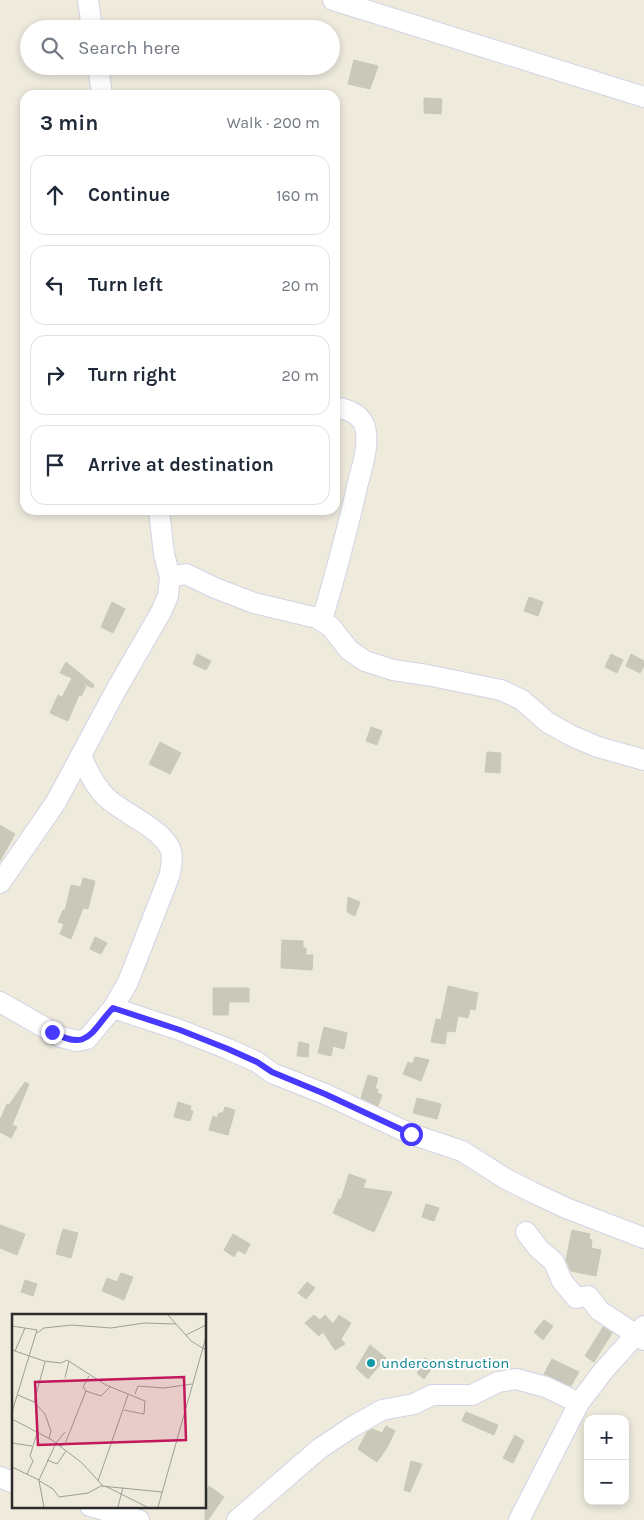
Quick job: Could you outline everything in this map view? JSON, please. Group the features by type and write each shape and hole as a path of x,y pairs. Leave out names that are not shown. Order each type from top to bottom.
{"street":[{"path":"88,0 91,20"},
{"path":"333,0 644,97"},
{"path":"99,75 101,90"},
{"path":"322,620 347,533 365,453 365,426 356,414 340,408"},
{"path":"0,883 56,802 116,690 152,629 168,596 170,577 164,554 160,515"},
{"path":"170,577 186,574 215,588 254,603 322,620 332,627 349,650 365,661 393,670 502,690 522,700 547,722 572,736 598,748 644,760"},
{"path":"0,1002 61,1036 78,1041 86,1039 113,1008 128,982 170,874 172,856 168,844 155,831 105,796 85,765 81,755"},
{"path":"113,1008 180,1030 228,1049 257,1062 272,1072 411,1134 462,1151 506,1179 566,1208 643,1237"},
{"path":"521,1519 579,1403 604,1370 641,1334 600,1311 588,1296 576,1298 562,1281 554,1262 538,1248 526,1232"},
{"path":"237,1520 319,1449 382,1410 414,1404 432,1395 472,1395 498,1382 516,1379 546,1387 579,1403"},
{"path":"0,1477 12,1482"},
{"path":"97,1508 139,1520"}],"building":[{"path":"354,60 378,66 370,89 348,84"},
{"path":"424,98 442,99 441,114 424,113"},
{"path":"529,597 543,602 538,616 524,611"},
{"path":"112,602 125,609 113,633 101,627"},
{"path":"197,654 211,661 206,670 193,664"},
{"path":"611,654 623,660 617,673 605,667"},
{"path":"631,654 644,661 644,666 640,673 626,666"},
{"path":"66,662 94,685 93,688 82,683 86,687 81,696 79,695 68,721 50,713 58,695 62,697 72,678 60,673"},
{"path":"371,727 382,731 377,745 366,741"},
{"path":"160,742 181,753 170,774 149,764"},
{"path":"487,752 501,753 500,773 485,772"},
{"path":"0,825 15,834 0,861"},
{"path":"83,878 95,881 88,909 83,908 71,939 60,934 64,924 58,922 63,910 65,911 71,885 81,887"},
{"path":"348,897 360,902 355,916 347,912"},
{"path":"95,937 107,943 101,954 90,949"},
{"path":"282,940 303,941 306,955 313,955 312,970 281,968"},
{"path":"448,986 478,993 475,1010 470,1009 468,1018 458,1016 455,1032 447,1031 445,1044 431,1042 436,1019 441,1020"},
{"path":"213,988 249,988 249,1002 229,1002 228,1015 213,1015"},
{"path":"324,1027 347,1033 344,1049 333,1046 331,1056 318,1053"},
{"path":"299,1042 309,1044 308,1057 297,1056"},
{"path":"415,1057 429,1060 421,1081 403,1074 408,1062 412,1064"},
{"path":"368,1075 378,1078 375,1089 378,1089 377,1093 382,1095 378,1106 361,1098"},
{"path":"25,1082 29,1084 12,1125 17,1127 11,1138 0,1132 0,1120 7,1104 9,1105"},
{"path":"417,1098 441,1104 437,1119 413,1113"},
{"path":"178,1102 191,1106 190,1110 193,1111 190,1121 174,1117"},
{"path":"225,1107 235,1110 228,1135 209,1130 213,1116 217,1118 219,1113 223,1113"},
{"path":"349,1174 366,1180 363,1188 392,1192 374,1232 333,1213 339,1199 341,1200"},
{"path":"426,1204 439,1208 434,1221 422,1217"},
{"path":"0,1225 25,1234 17,1255 0,1248"},
{"path":"63,1229 78,1233 71,1258 56,1254"},
{"path":"572,1230 590,1234 589,1239 592,1240 591,1248 601,1250 596,1276 571,1271 566,1260"},
{"path":"233,1234 250,1244 245,1254 238,1250 234,1257 224,1250"},
{"path":"121,1273 133,1277 124,1300 102,1291 107,1278 117,1282"},
{"path":"25,1280 37,1284 33,1296 21,1292"},
{"path":"307,1282 315,1288 306,1299 298,1293"},
{"path":"314,1315 320,1320 325,1315 333,1324 339,1315 351,1323 341,1339 345,1344 335,1350 323,1332 319,1336 305,1323"},
{"path":"544,1320 553,1326 543,1340 534,1332"},
{"path":"603,1327 612,1333 594,1362 585,1356"},
{"name":"underconstruction","path":"370,1345 386,1358 368,1379 356,1368"},
{"path":"425,1358 435,1364 424,1379 417,1373"},
{"path":"552,1359 579,1372 571,1386 544,1374"},
{"path":"466,1412 498,1425 494,1435 462,1421"},
{"path":"386,1426 395,1431 377,1462 358,1449 367,1432 373,1429 382,1433"},
{"path":"515,1435 524,1441 513,1463 503,1458"},
{"path":"411,1461 422,1464 410,1492 404,1490"},
{"path":"209,1486 224,1497 208,1520 205,1520 206,1490"}],"place":[{"name":"underconstruction","path":"371,1363"}],"route":[{"path":"52,1032 70,1040 82,1041 86,1039 113,1008 180,1030 228,1049 257,1062 272,1072 355,1107 411,1134"}]}
